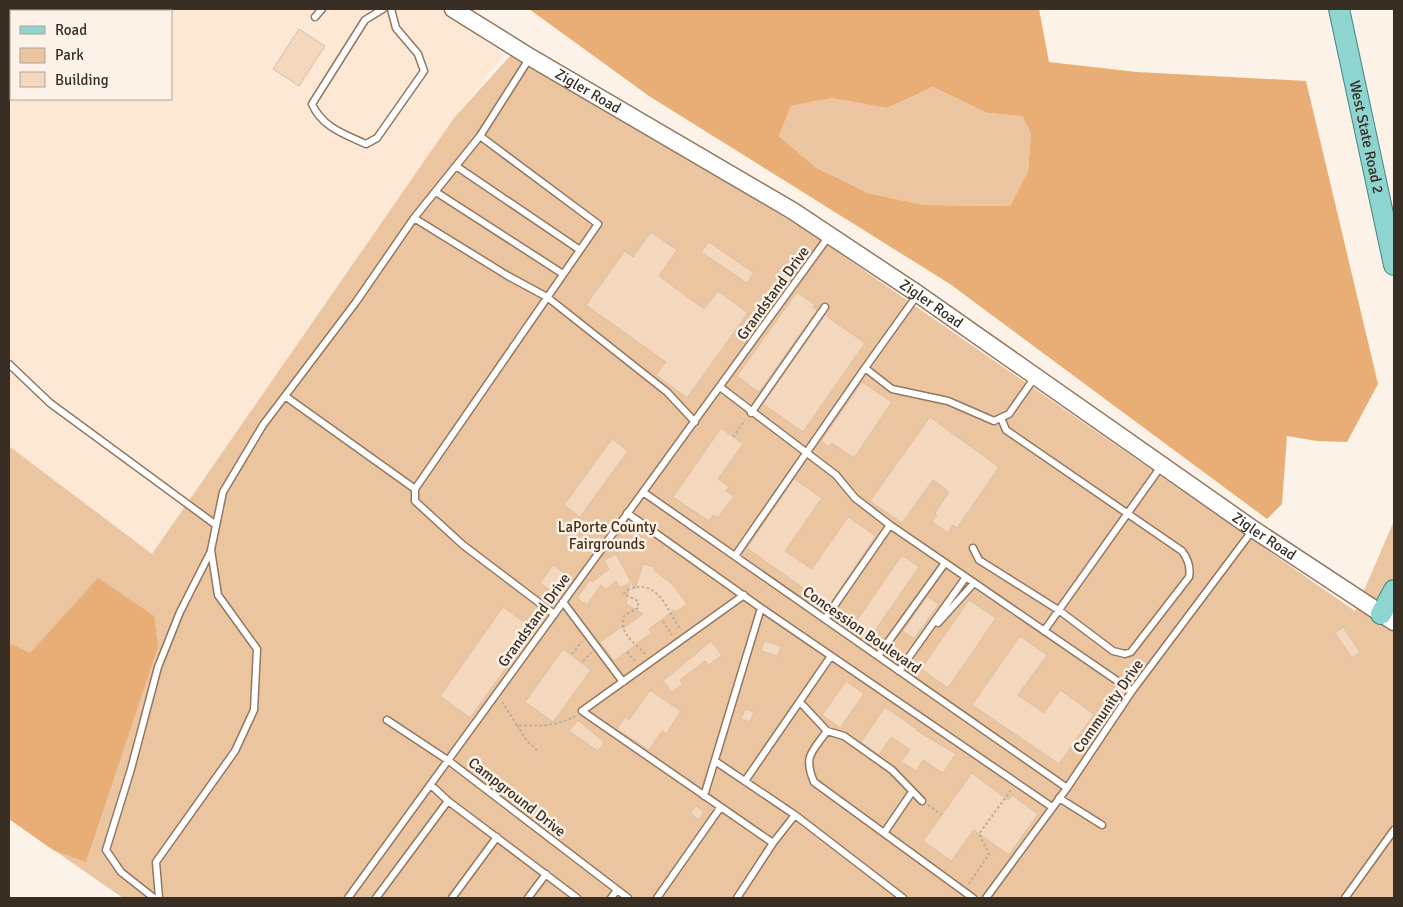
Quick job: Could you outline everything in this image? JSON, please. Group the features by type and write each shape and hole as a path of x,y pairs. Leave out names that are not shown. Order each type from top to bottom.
{"main road":[{"name":"West State Road 2","path":"1340,9 1394,265"},
{"path":"1388,618 1394,590"}],"street":[{"name":"Zigler Road","path":"453,9 530,57 759,191 830,236 918,294 1163,464 1253,530 1388,618"}],"lane":[{"path":"315,17 322,9"},
{"path":"383,9 364,20 312,104 318,118 337,130 366,144 377,138 424,71 418,54 396,28 391,9"},
{"path":"154,898 120,872 106,850 131,769 158,667 180,612 211,550 223,492 263,425 356,302 414,218 480,136 530,57"},
{"path":"480,136 598,224 415,490 415,501 463,545 554,614"},
{"path":"456,166 580,250"},
{"path":"436,192 563,274"},
{"path":"414,218 508,276 547,297 667,392 695,422"},
{"name":"Grandstand Drive","path":"348,898 830,236"},
{"path":"735,556 806,451 918,294"},
{"path":"752,413 825,307"},
{"path":"9,364 50,403 216,525"},
{"path":"865,368 892,389 948,400 994,421 1009,414 1036,376"},
{"path":"720,387 836,475 855,498 890,525 1132,691"},
{"path":"285,396 415,490"},
{"path":"973,548 979,560 1060,611 1113,651 1124,654 1131,652 1188,577 1190,565 1182,551 1006,430 1001,418"},
{"path":"1044,631 1163,464"},
{"name":"Concession Boulevard","path":"643,492 1067,788"},
{"path":"627,513 761,608 1052,808"},
{"path":"825,619 890,525"},
{"name":"Community Drive","path":"986,898 1067,788 1132,691 1253,530"},
{"path":"159,898 156,862 235,751 254,710 256,649 218,595 211,550"},
{"path":"878,656 945,563"},
{"path":"899,671 966,577"},
{"path":"920,642 974,583"},
{"path":"744,595 582,711 773,843"},
{"path":"563,602 623,682"},
{"path":"704,796 761,608"},
{"path":"745,781 831,656"},
{"path":"800,702 828,731 844,736 892,770 922,801"},
{"name":"Campground Drive","path":"387,720 449,761 628,898"},
{"path":"828,731 812,752 808,767 814,782 973,898"},
{"path":"715,761 795,814 903,898"},
{"path":"431,785 448,801 578,898"},
{"path":"884,834 912,792"},
{"path":"1059,798 1102,825"},
{"path":"376,898 448,801"},
{"path":"657,898 720,808"},
{"path":"737,898 773,843 795,814"},
{"path":"1345,898 1394,830"},
{"path":"452,898 497,837"},
{"path":"528,898 546,874"},
{"path":"611,898 617,890"}],"path":[{"path":"733,436 752,413"},
{"path":"652,661 626,636 621,624 624,616 638,608 638,601 624,594 626,591 640,587 654,590 686,637"},
{"path":"662,621 677,643"},
{"path":"572,654 587,635"},
{"path":"627,652 641,669"},
{"path":"497,693 527,741 539,752"},
{"path":"517,725 536,727 566,722 582,711"},
{"path":"964,892 990,854 979,834 1016,783"},
{"path":"922,801 942,815"}],"shaded area":[{"path":"9,9 442,9 504,55 454,118 152,554 9,446"},
{"path":"9,9 100,9 10,10 9,94"},
{"path":"529,9 1039,9 1049,62 1137,72 1306,81 1378,384 1347,442 1317,441 1287,436 1282,504 1267,519 950,284 649,96","holes":["933,87 987,113 1022,116 1031,134 1028,171 1010,206 924,205 868,193 815,167 779,136 791,106 832,98 887,108"]},
{"path":"98,578 154,616 158,647 86,862 53,850 9,819 9,643 30,653"}],"green space":[{"name":"LaPorte County Fairgrounds","path":"511,55 619,115 813,235 1355,611 1394,521 1394,898 123,898 9,819 9,446 152,554 454,118"},
{"path":"933,87 987,113 1022,116 1031,134 1028,171 1010,206 924,205 868,193 815,167 779,136 791,106 832,98 887,108"}],"building":[{"path":"299,29 325,46 299,86 273,69"},
{"path":"651,232 677,250 659,276 704,309 718,291 748,313 687,398 656,375 666,362 586,305 625,251 633,257"},
{"path":"709,242 754,273 747,283 701,252"},
{"path":"797,292 815,305 813,307 817,310 759,392 737,376"},
{"path":"825,315 865,343 803,432 763,404"},
{"path":"862,382 892,402 854,458 832,443 829,447 821,441"},
{"path":"930,417 999,467 957,528 953,525 948,533 932,522 937,515 935,513 949,492 933,480 902,523 870,501"},
{"path":"721,428 743,444 718,479 729,487 726,491 734,496 718,518 713,515 709,521 673,497"},
{"path":"612,439 628,451 580,517 564,505"},
{"path":"794,479 822,498 785,551 812,569 848,517 876,536 828,606 747,548"},
{"path":"616,554 635,589 643,564 655,567 654,570 672,584 687,604 676,612 674,610 649,629 651,633 614,661 600,642 643,614 626,604 630,583 620,588 616,581 605,590 601,585 587,605 577,598 590,580 593,582 609,569 604,560"},
{"path":"902,555 919,567 872,635 855,623"},
{"path":"553,565 570,577 556,595 540,583"},
{"path":"927,596 939,604 914,639 903,631"},
{"path":"969,600 996,618 948,688 921,669"},
{"path":"503,607 534,629 470,718 440,696"},
{"path":"1343,627 1360,652 1352,658 1335,633"},
{"path":"1020,636 1047,655 1018,695 1044,713 1060,690 1094,714 1059,764 972,705"},
{"path":"711,641 722,655 709,665 705,661 680,680 683,684 672,692 663,681"},
{"path":"764,641 781,646 778,656 761,651"},
{"path":"563,649 591,670 553,722 525,702"},
{"path":"846,681 864,694 840,728 822,715"},
{"path":"650,690 681,711 666,734 662,731 649,750 617,729 625,717 629,720"},
{"path":"885,707 916,730 956,754 943,773 923,760 916,771 901,761 910,750 891,737 879,755 861,742"},
{"path":"745,709 754,712 750,722 741,719"},
{"path":"578,720 604,742 598,751 569,731"},
{"path":"972,773 1008,800 1012,795 1038,814 1009,855 974,830 951,861 923,841"},
{"path":"696,806 704,812 699,820 690,813"}]}
